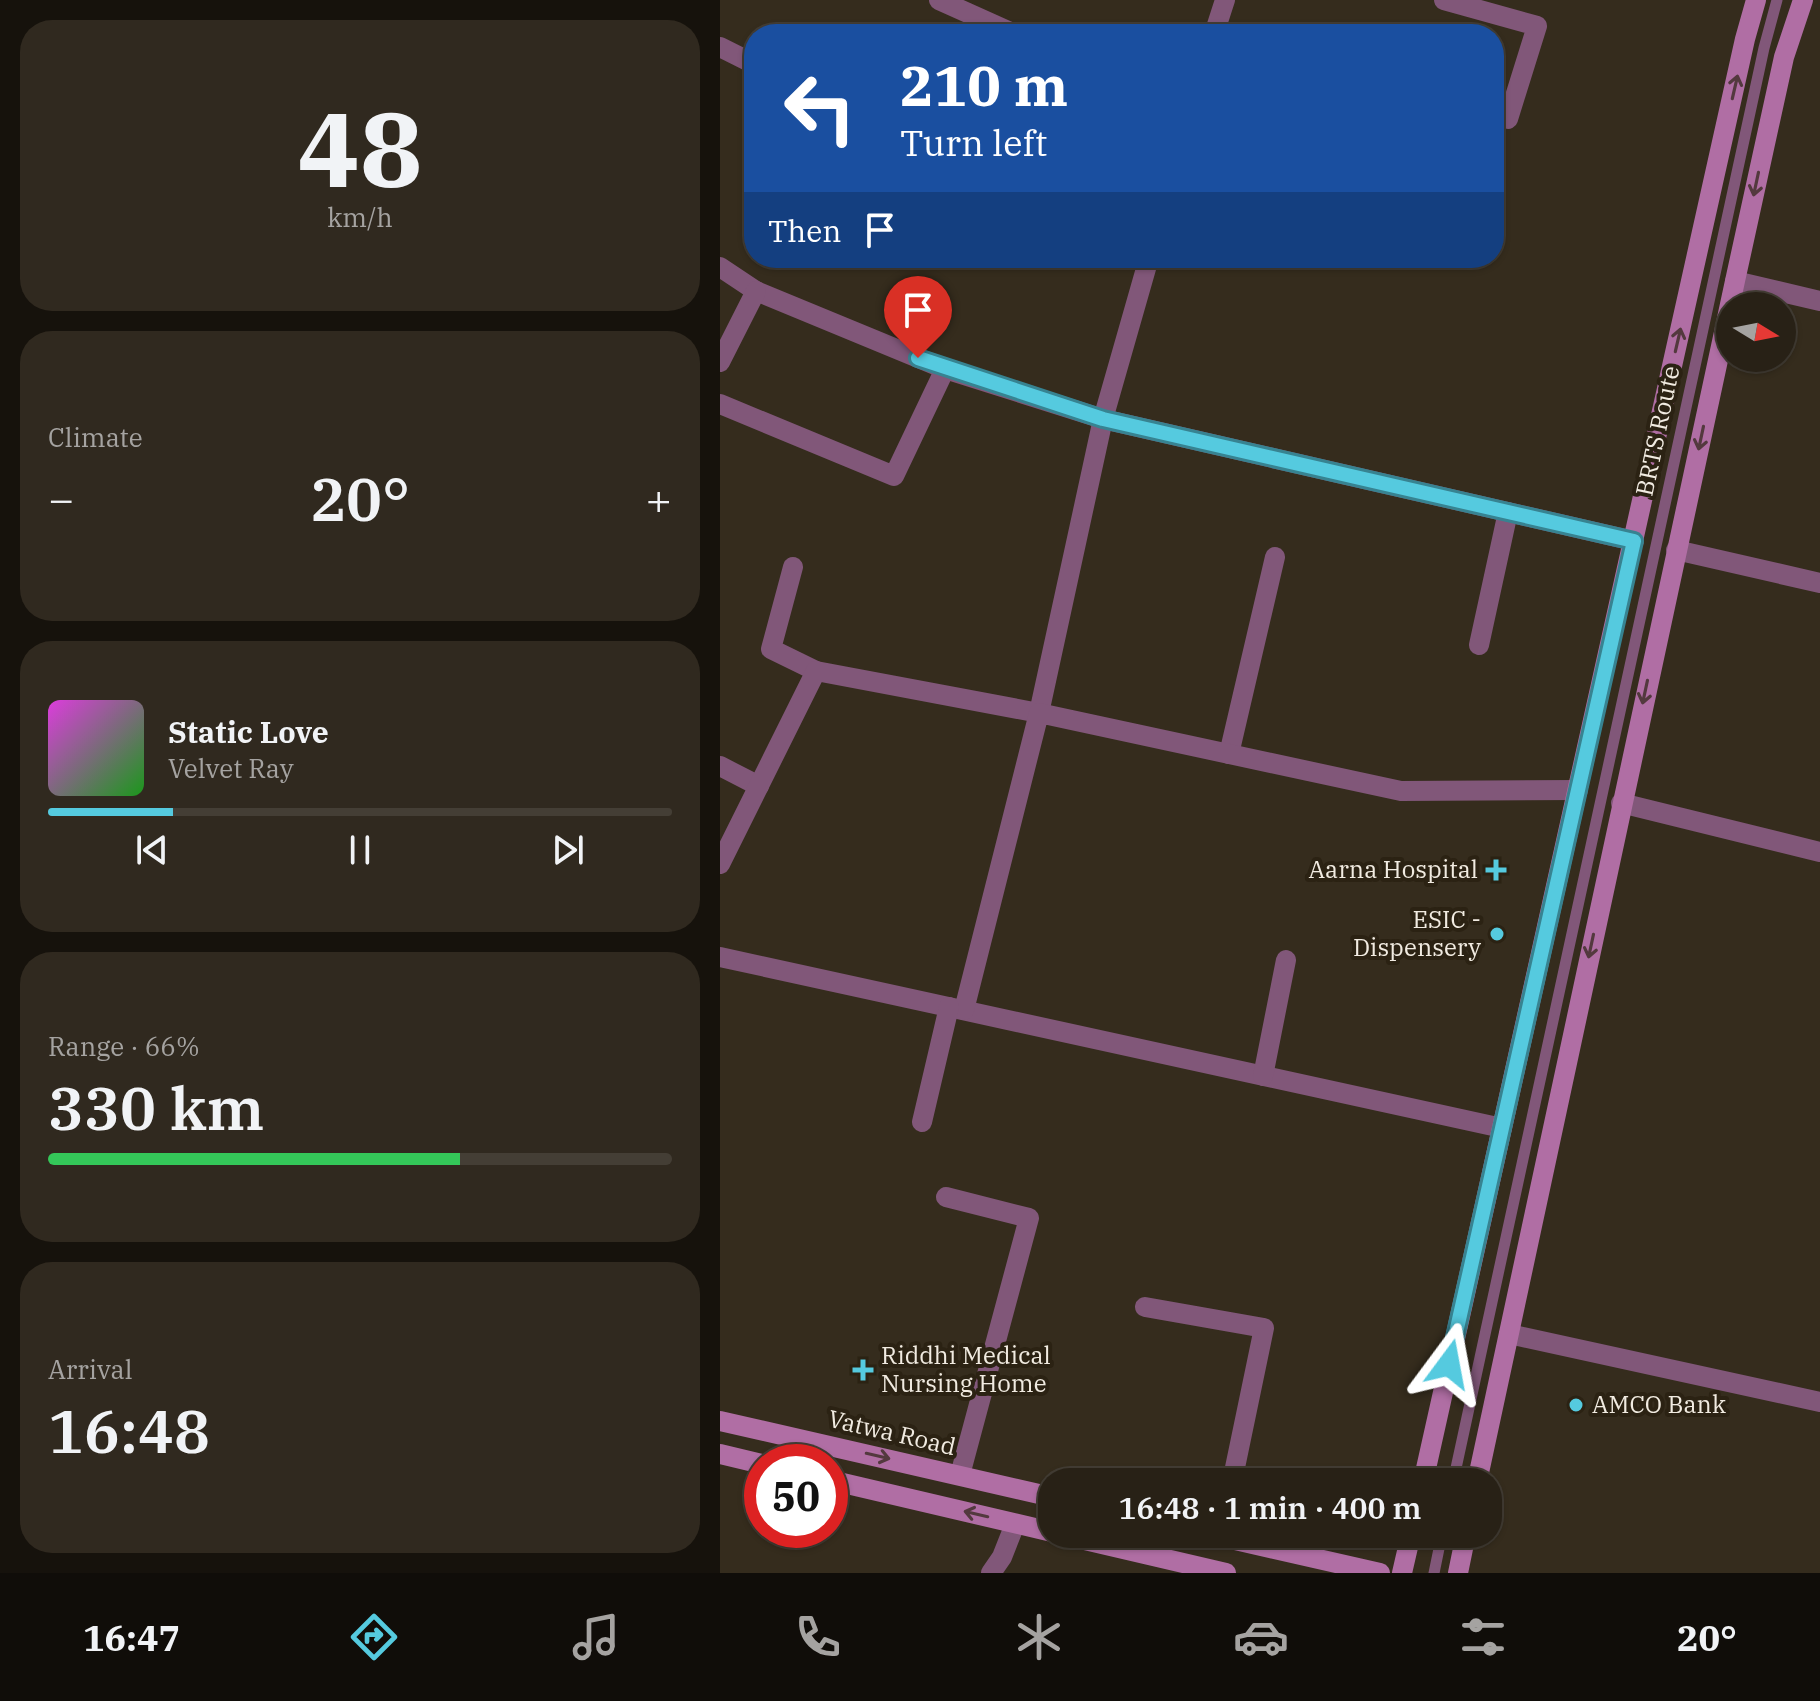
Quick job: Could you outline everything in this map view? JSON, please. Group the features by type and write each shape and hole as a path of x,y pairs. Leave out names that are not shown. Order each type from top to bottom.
{"main road":[{"path":"1426,1468 1756,0"},
{"path":"1480,1468 1784,57 1803,0"},
{"name":"Vatwa Road","path":"720,1421 1038,1494"},
{"path":"720,1454 744,1460"},
{"path":"848,1484 1038,1529"},
{"path":"1119,1548 1226,1573"},
{"path":"1273,1548 1380,1573"},
{"path":"1402,1573 1408,1548"},
{"path":"1458,1573 1463,1548"}],"street":[{"path":"939,0 993,24"},
{"path":"1217,24 1225,0"},
{"path":"1444,0 1537,26 1508,119"},
{"path":"720,47 744,59"},
{"path":"720,267 756,291 945,369 1103,419 1634,541"},
{"path":"922,1122 1039,713 1103,419 1146,268"},
{"path":"1735,281 1820,301"},
{"path":"720,362 756,291"},
{"path":"720,404 894,476 945,369"},
{"path":"1479,645 1508,512"},
{"path":"1676,550 1820,583"},
{"path":"1229,754 1275,557"},
{"path":"793,567 771,649 816,671 1039,713 1401,791 1578,790"},
{"path":"720,864 816,671"},
{"path":"720,766 759,786"},
{"path":"1621,803 1820,852"},
{"path":"720,957 1502,1128"},
{"path":"1263,1076 1286,960"},
{"path":"946,1197 1029,1218 960,1475"},
{"path":"1145,1307 1264,1328 1235,1468"},
{"path":"1509,1334 1820,1402"},
{"path":"991,1573 1002,1557 1015,1524"}],"lane":[{"name":"BRTS Route","path":"1456,1468 1757,79 1777,0"},
{"path":"1434,1573 1439,1548"}],"place":[{"name":"Aarna Hospital","path":"1496,870"},
{"name":"ESIC - Dispensery","path":"1497,934"},
{"name":"Riddhi Medical Nursing Home","path":"863,1370"},
{"name":"AMCO Bank","path":"1576,1405"}],"route":[{"path":"918,358 1103,419 1634,541 1449,1364"}]}
